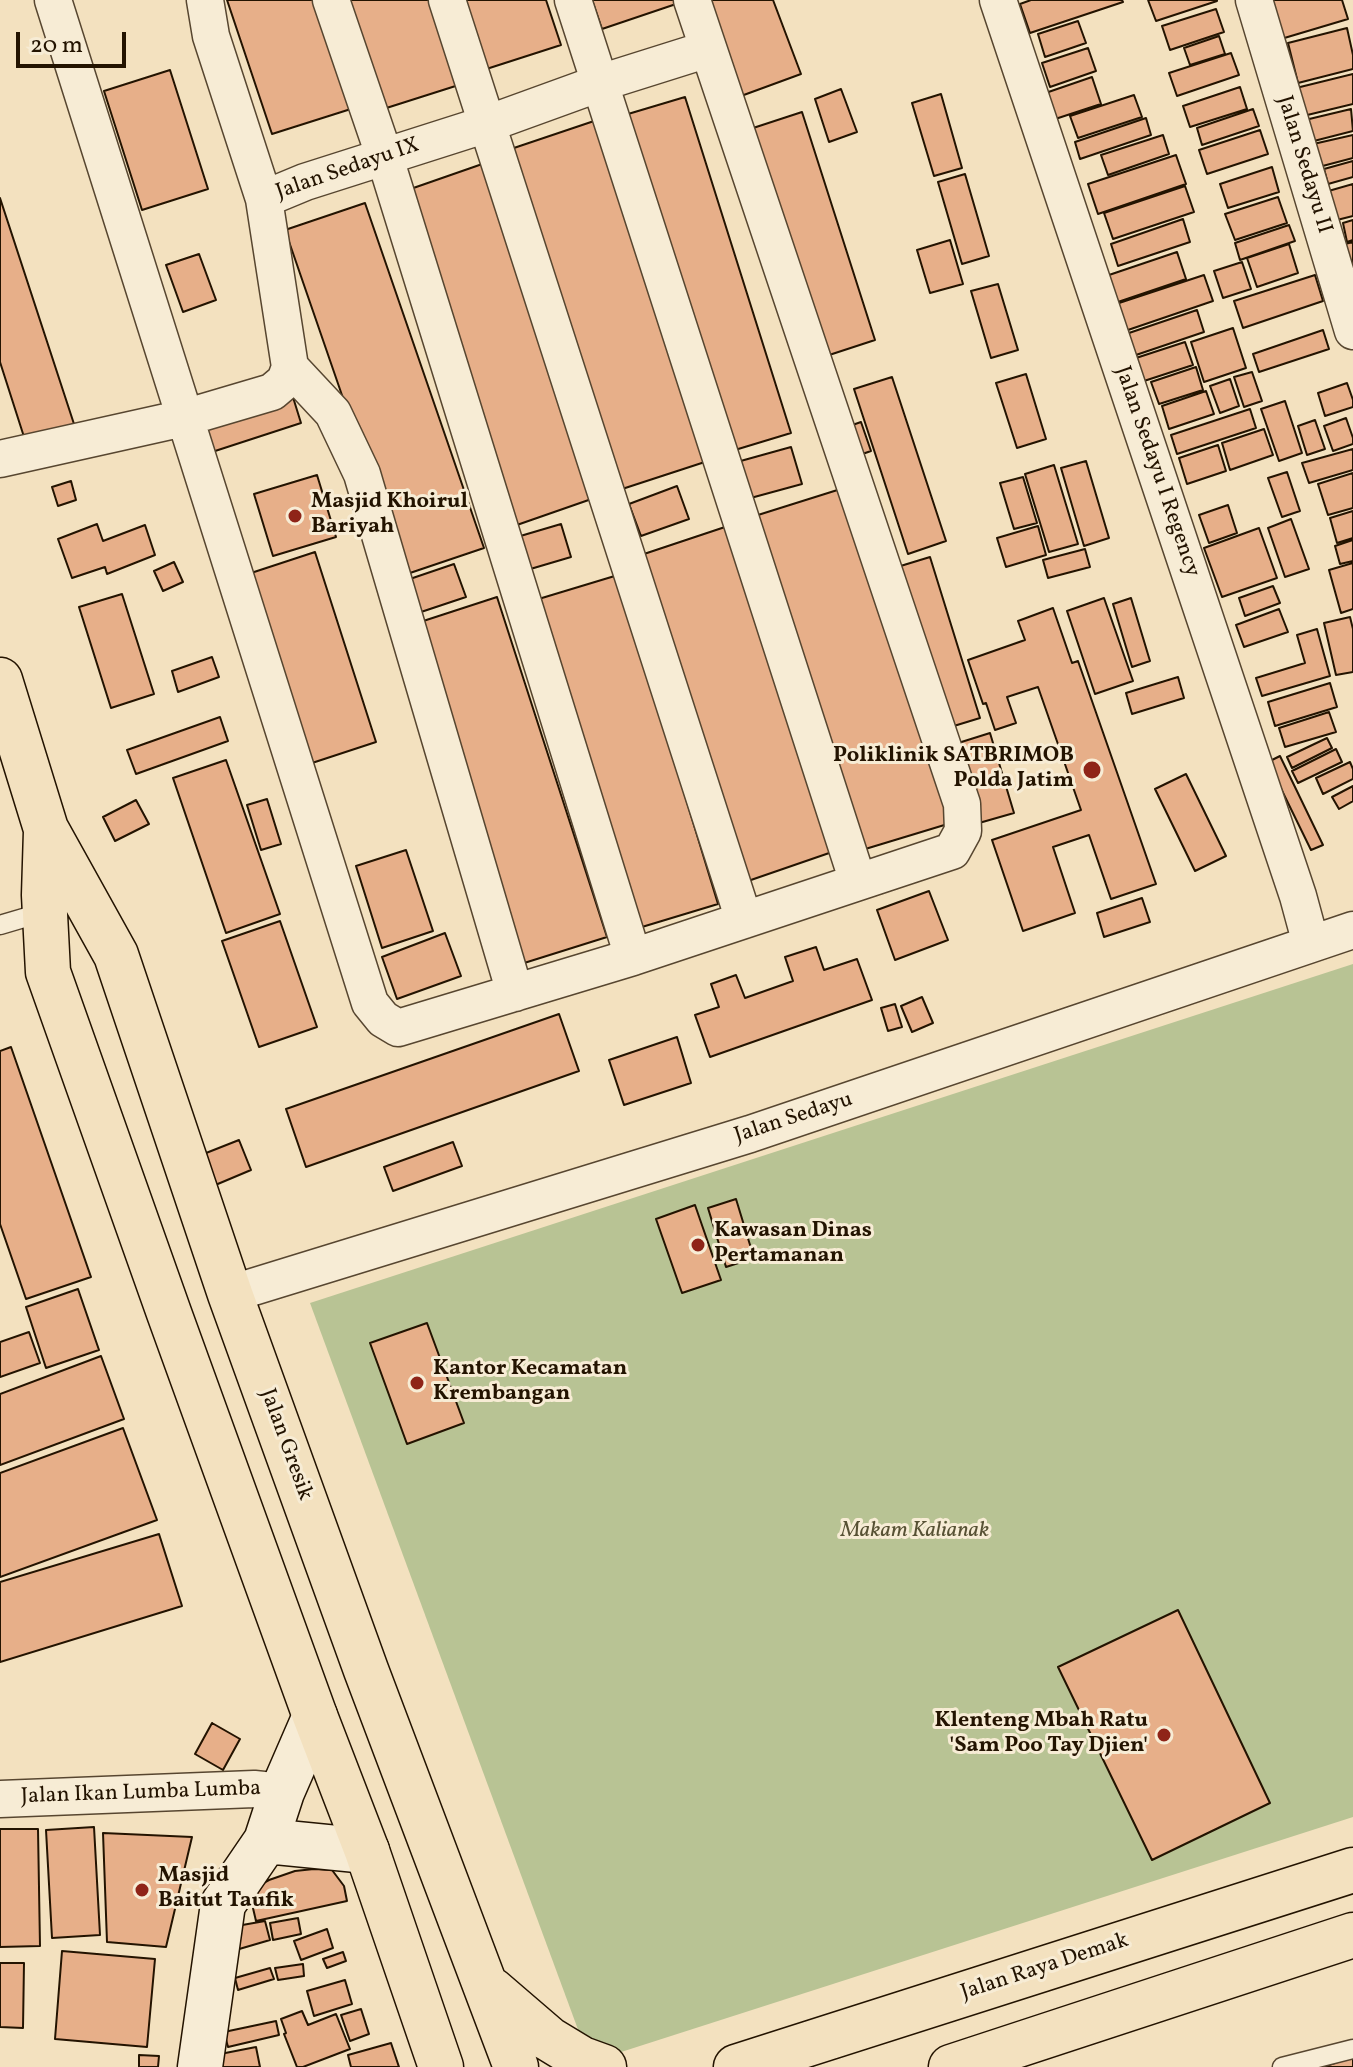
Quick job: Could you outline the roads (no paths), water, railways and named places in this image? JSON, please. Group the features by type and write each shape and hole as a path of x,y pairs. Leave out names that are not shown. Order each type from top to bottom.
{"highway":[{"name":"Jalan Gresik","path":"0,680 46,829 65,905 48,972 315,1716 367,1851 441,2067"},
{"name":"Jalan Gresik","path":"65,905 116,955 230,1294 366,1670 516,2067"},
{"name":"Jalan Raya Demak","path":"736,2067 1353,1870"},
{"path":"951,2067 1353,1935"},
{"path":"484,1983 549,2039 582,2059 604,2067"}],"street":[{"path":"53,0 370,1003 383,1019 398,1028 633,957 952,851 963,831 962,804 692,0"},
{"path":"205,0 211,36 264,199"},
{"path":"331,0 385,158 633,957"},
{"path":"447,0 744,920"},
{"path":"573,0 858,882"},
{"name":"Jalan Sedayu I Regency","path":"998,0 1298,896 1311,944"},
{"name":"Jalan Sedayu II","path":"1254,0 1353,331"},
{"name":"Jalan Sedayu IX","path":"290,367 264,199 305,182 708,49"},
{"path":"0,459 184,418 272,392 285,381 290,367 333,413 362,474 515,993"},
{"name":"Jalan Sedayu","path":"230,1294 750,1134 1353,930"},
{"path":"200,2067 223,1904 266,1841 282,1792 315,1716"},
{"name":"Jalan Ikan Lumba Lumba","path":"0,1799 254,1789 282,1792"},
{"path":"266,1841 367,1851"}],"lane":[{"path":"0,925 65,905"},
{"path":"1282,2067 1353,2049"}],"place":[{"name":"Masjid Khoirul Bariyah","path":"295,516"},
{"name":"Poliklinik SATBRIMOB Polda Jatim","path":"1092,770"},
{"name":"Kawasan Dinas Pertamanan","path":"698,1245"},
{"name":"Kantor Kecamatan Krembangan","path":"417,1383"},
{"name":"Klenteng Mbah Ratu 'Sam Poo Tay Djien'","path":"1164,1735"},
{"name":"Masjid Baitut Taufik","path":"142,1890"}],"park label":[{"name":"Makam Kalianak","path":"915,1532"}]}
